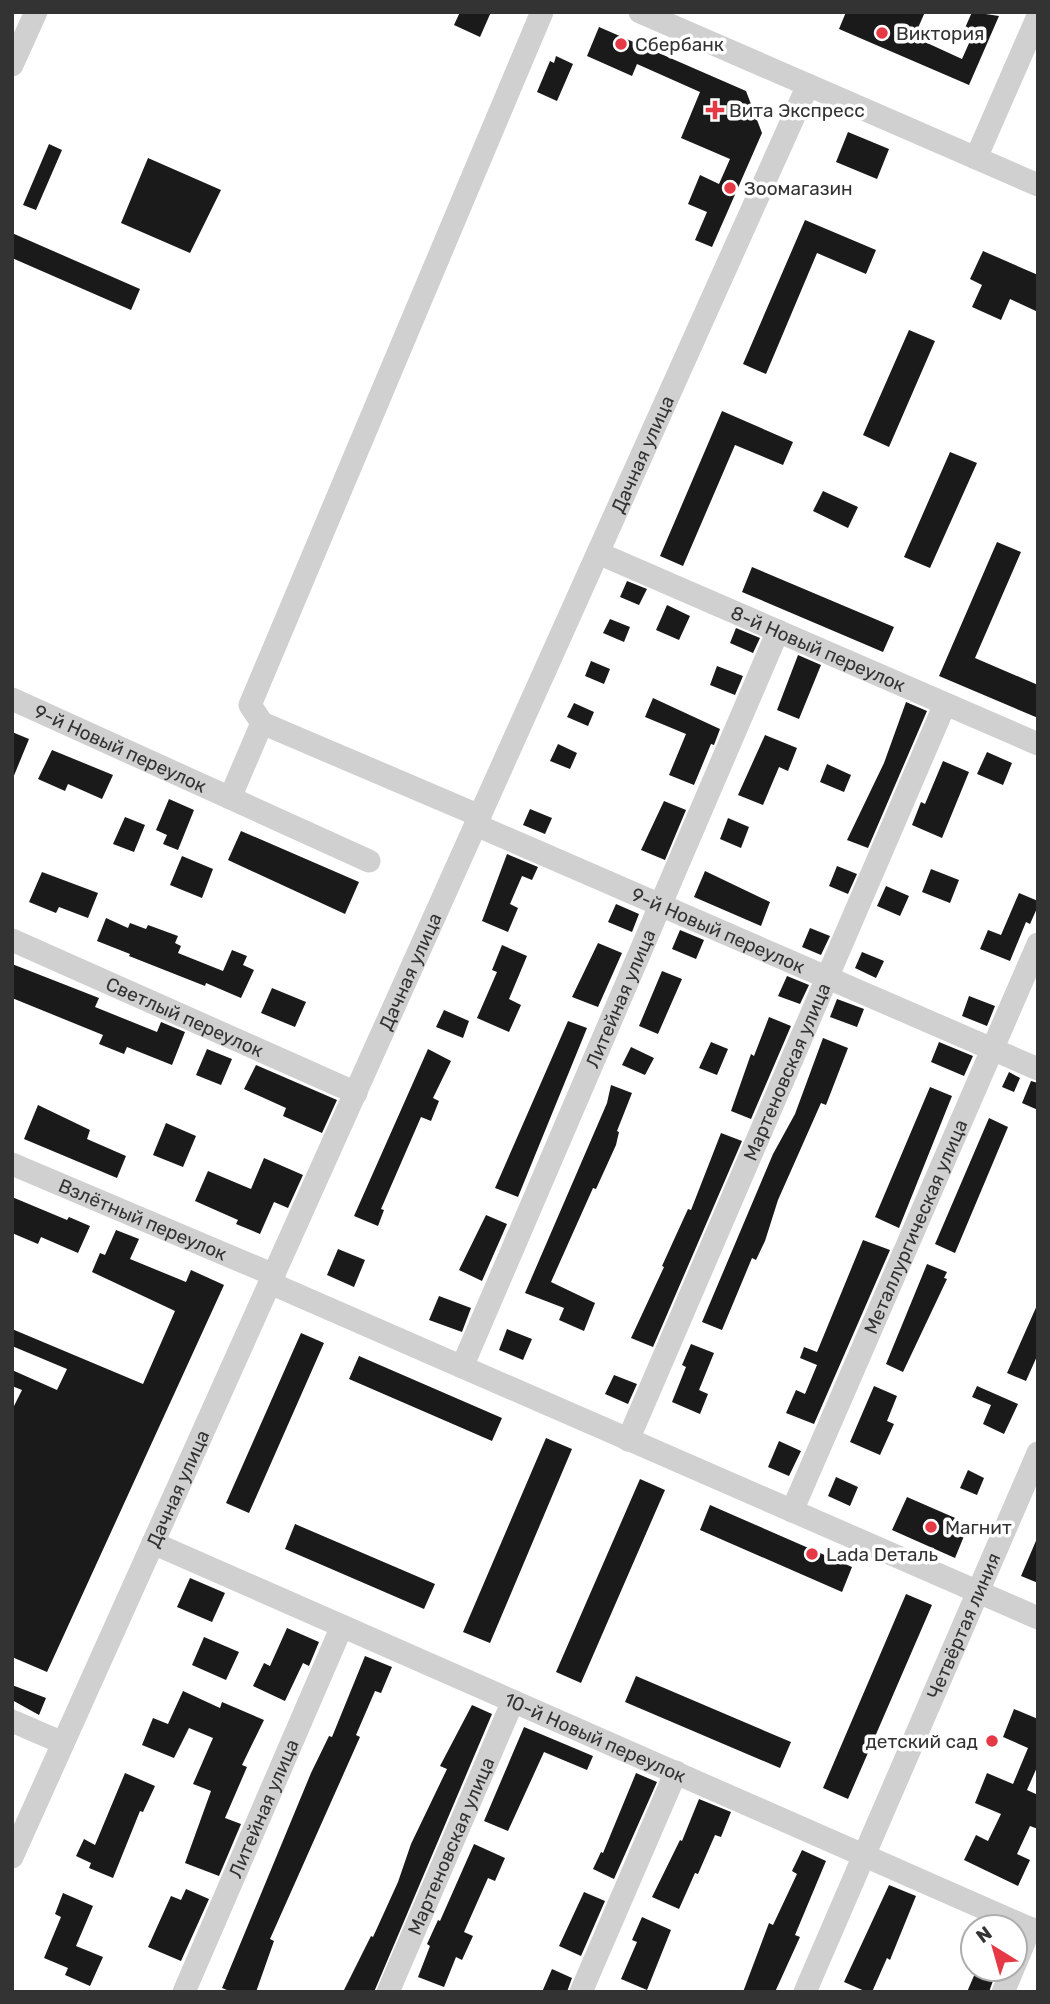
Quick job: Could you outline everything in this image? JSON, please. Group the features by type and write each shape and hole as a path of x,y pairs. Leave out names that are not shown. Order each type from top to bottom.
{"street":[{"path":"12,65 36,12"},
{"path":"262,723 250,705 542,12"},
{"path":"640,12 1038,185"},
{"path":"976,158 1038,16"},
{"name":"Дачная улица","path":"12,1857 808,85"},
{"name":"8-й Новый переулок","path":"598,553 1038,744"},
{"name":"Литейная улица","path":"462,1367 778,631"},
{"name":"9-й Новый переулок","path":"12,699 369,861"},
{"name":"Мартеновская улица","path":"628,1440 945,704"},
{"name":"9-й Новый переулок","path":"230,798 262,723 660,905 1038,1069"},
{"name":"Светлый переулок","path":"12,940 356,1093"},
{"name":"Металлургическая улица","path":"792,1511 1038,944"},
{"name":"Взлётный переулок","path":"12,1164 272,1279"},
{"path":"272,1279 462,1367 1038,1618"},
{"name":"Четвёртая линия","path":"805,1992 1038,1453"},
{"name":"10-й Новый переулок","path":"153,1543 1034,1930"},
{"name":"Литейная улица","path":"184,1992 342,1626"},
{"name":"Мартеновская улица","path":"388,1992 513,1701"},
{"path":"12,1721 63,1743"},
{"path":"580,1992 676,1772"}],"building":[{"path":"460,12 491,12 480,37 454,25"},
{"path":"846,12 925,12 914,37 962,59 974,32 965,28 972,12 999,16 969,85 839,29"},
{"path":"599,27 746,91 762,133 712,247 695,240 707,212 688,204 700,175 719,184 730,159 681,138 700,92 637,64 632,76 587,56"},
{"path":"556,56 573,64 557,101 537,92 550,61 554,63"},
{"path":"848,132 889,149 877,179 836,162"},
{"path":"49,144 62,150 36,210 23,205"},
{"path":"148,158 221,190 190,253 121,223"},
{"path":"805,220 876,250 866,274 817,253 766,374 743,364"},
{"path":"12,233 140,289 131,310 12,258"},
{"path":"983,251 1038,275 1038,312 1010,299 1001,320 972,307 982,285 970,279"},
{"path":"909,330 935,341 889,447 863,435"},
{"path":"722,411 793,442 783,465 735,445 683,566 660,556"},
{"path":"950,452 977,463 930,568 904,557"},
{"path":"823,491 858,507 848,528 813,511"},
{"path":"997,542 1021,552 975,658 1038,685 1038,718 939,676"},
{"path":"752,567 894,627 883,652 742,592"},
{"path":"627,581 647,589 639,605 620,597"},
{"path":"667,605 690,616 679,640 656,630"},
{"path":"610,619 630,627 624,642 603,633"},
{"path":"736,628 760,638 753,653 730,643"},
{"path":"798,655 821,665 799,719 777,710"},
{"path":"591,661 610,669 604,684 585,676"},
{"path":"717,666 743,676 735,695 710,685"},
{"path":"653,698 720,729 694,785 669,775 686,734 645,717"},
{"path":"906,702 927,711 868,848 847,840 884,763"},
{"path":"574,703 594,712 588,726 567,717"},
{"path":"12,732 29,739 13,778 12,778"},
{"path":"765,735 797,748 788,771 779,767 763,805 738,795"},
{"path":"558,744 577,753 570,769 550,761"},
{"path":"52,750 113,775 102,799 68,784 65,791 38,779"},
{"path":"987,752 1012,763 1003,785 977,774"},
{"path":"943,761 969,772 942,838 912,825 921,802 925,804"},
{"path":"827,764 851,775 844,792 820,782"},
{"path":"169,799 194,810 178,850 163,844 167,835 156,830"},
{"path":"664,801 686,810 665,860 641,850"},
{"path":"530,809 552,818 545,834 523,825"},
{"path":"125,817 145,825 134,852 113,844"},
{"path":"728,818 749,827 741,848 720,839"},
{"path":"241,831 359,882 345,914 228,860"},
{"path":"507,854 538,867 532,880 522,876 510,904 518,908 508,932 482,921"},
{"path":"182,856 213,869 202,898 170,885"},
{"path":"837,866 857,874 848,894 829,886"},
{"path":"931,869 959,880 950,903 922,892"},
{"path":"705,871 770,902 761,926 694,897"},
{"path":"42,872 98,893 88,918 59,907 56,913 29,902"},
{"path":"886,886 909,896 900,916 877,906"},
{"path":"1019,893 1038,901 1038,906 1030,924 1026,922 1010,961 980,949 988,930 1001,935"},
{"path":"616,904 639,914 632,932 608,922"},
{"path":"106,918 128,928 130,923 146,929 148,925 178,936 175,943 181,946 178,953 223,971 232,950 247,956 243,965 254,970 241,998 129,956 130,954 97,941"},
{"path":"810,928 830,936 821,955 802,947"},
{"path":"680,930 704,940 696,959 672,949"},
{"path":"598,943 622,953 598,1007 572,997"},
{"path":"502,945 527,956 509,999 521,1005 509,1032 477,1018 497,972 492,970"},
{"path":"862,952 884,961 876,978 855,968"},
{"path":"12,964 99,998 95,1007 157,1032 161,1022 185,1032 172,1065 127,1047 124,1054 99,1044 103,1035 12,998"},
{"path":"662,971 682,979 658,1034 639,1026"},
{"path":"787,976 809,985 800,1004 778,996"},
{"path":"272,988 306,1002 295,1027 261,1013"},
{"path":"969,996 995,1006 987,1026 962,1016"},
{"path":"837,999 864,1009 857,1027 830,1017"},
{"path":"444,1010 469,1021 463,1038 436,1027"},
{"path":"769,1017 791,1026 751,1119 731,1111 751,1054 754,1056"},
{"path":"568,1021 587,1028 518,1197 495,1188"},
{"path":"823,1038 848,1048 826,1105 821,1103 778,1200 765,1241 756,1260 752,1258 722,1330 702,1322 773,1154 795,1114"},
{"path":"711,1042 728,1049 717,1075 699,1068"},
{"path":"939,1042 973,1056 964,1076 931,1062"},
{"path":"631,1047 654,1058 645,1075 622,1065"},
{"path":"207,1049 232,1059 221,1085 196,1075"},
{"path":"428,1049 451,1061 433,1098 439,1101 431,1121 421,1117 381,1209 384,1210 378,1226 354,1216"},
{"path":"256,1065 337,1100 322,1133 283,1116 286,1108 244,1089"},
{"path":"1009,1072 1020,1078 1014,1092 1002,1087"},
{"path":"1031,1081 1038,1083 1038,1110 1022,1103"},
{"path":"611,1085 632,1093 617,1131 616,1145 596,1189 593,1188 551,1282 595,1303 584,1331 559,1320 564,1308 525,1293 607,1103"},
{"path":"930,1087 952,1096 899,1228 875,1217"},
{"path":"38,1105 90,1130 87,1139 126,1156 117,1178 24,1139"},
{"path":"989,1118 1008,1127 955,1253 935,1244"},
{"path":"166,1123 196,1136 183,1167 153,1155"},
{"path":"721,1133 742,1141 653,1347 631,1338 688,1209 691,1210"},
{"path":"264,1158 303,1175 288,1208 274,1202 260,1234 236,1224 238,1220 195,1201 208,1171 251,1189"},
{"path":"12,1197 67,1220 69,1217 90,1226 78,1253 41,1237 38,1244 12,1233"},
{"path":"486,1215 507,1224 482,1281 459,1270"},
{"path":"116,1230 139,1239 130,1259 186,1282 191,1270 224,1285 47,1672 12,1657 12,1410 22,1390 12,1386 12,1370 57,1390 67,1369 12,1346 12,1329 143,1384 175,1311 92,1272 100,1253 105,1255"},
{"path":"863,1240 890,1250 814,1424 786,1413 796,1390 805,1394 817,1365 800,1358 804,1347 817,1352"},
{"path":"338,1249 365,1260 354,1287 327,1275"},
{"path":"927,1264 947,1272 944,1278 947,1279 903,1372 886,1364"},
{"path":"439,1296 471,1308 462,1332 429,1320"},
{"path":"1038,1303 1038,1354 1026,1381 1007,1373"},
{"path":"507,1329 532,1339 523,1360 499,1350"},
{"path":"301,1333 324,1343 249,1513 226,1503"},
{"path":"691,1344 714,1353 699,1390 708,1394 700,1414 672,1402 686,1367 682,1365"},
{"path":"359,1356 502,1418 492,1441 349,1379"},
{"path":"614,1375 637,1384 628,1404 605,1394"},
{"path":"874,1386 897,1396 887,1421 894,1424 880,1455 850,1442"},
{"path":"977,1386 1018,1404 1004,1434 983,1424 991,1405 972,1397"},
{"path":"546,1438 572,1449 490,1643 463,1632"},
{"path":"779,1441 801,1451 789,1476 768,1467"},
{"path":"968,1470 984,1478 977,1495 960,1488"},
{"path":"836,1477 858,1487 850,1506 828,1496"},
{"path":"640,1479 665,1490 581,1683 556,1672"},
{"name":"Магнит","path":"907,1497 969,1524 955,1558 892,1530"},
{"path":"710,1505 852,1567 842,1592 700,1530"},
{"path":"295,1524 435,1584 424,1609 285,1549"},
{"path":"1038,1536 1038,1583 1021,1576"},
{"path":"190,1578 225,1593 212,1622 177,1607"},
{"path":"906,1594 932,1605 848,1799 823,1788"},
{"path":"287,1628 319,1642 309,1666 303,1663 285,1701 253,1686 264,1663 270,1666"},
{"path":"204,1637 239,1652 226,1680 192,1665"},
{"path":"365,1656 392,1667 381,1693 375,1691 356,1735 360,1737 270,1939 274,1941 256,1992 232,1992 222,1988 311,1773 329,1736 332,1737"},
{"path":"636,1676 791,1742 780,1768 625,1702"},
{"path":"12,1685 46,1698 39,1715 12,1700"},
{"path":"183,1691 220,1708 222,1702 264,1720 242,1765 247,1767 225,1818 241,1824 219,1876 185,1863 211,1791 193,1784 213,1738 189,1728 174,1758 142,1745 153,1718 168,1724"},
{"path":"472,1705 492,1714 374,1992 343,1992 371,1936 373,1937 398,1882 411,1844 447,1769 440,1766"},
{"path":"1014,1709 1038,1719 1038,1765 1027,1790 1038,1795 1038,1829 1030,1826 1017,1854 1030,1860 1018,1886 964,1860 976,1835 988,1841 1001,1814 975,1803 987,1773 1013,1784 1028,1748 1003,1737"},
{"path":"524,1727 593,1756 587,1770 544,1752 508,1831 484,1821"},
{"path":"125,1773 155,1786 143,1812 140,1811 113,1878 89,1868 91,1863 76,1856 84,1839 95,1845"},
{"path":"636,1773 657,1782 614,1879 593,1869 601,1852 603,1853"},
{"path":"699,1799 731,1812 721,1837 715,1835 679,1909 652,1897 680,1840 682,1841"},
{"path":"474,1844 505,1858 495,1881 488,1878 464,1932 473,1936 462,1960 456,1957 444,1987 418,1977 430,1946 427,1944"},
{"path":"802,1850 826,1861 795,1935 800,1937 775,1992 743,1992 769,1923 773,1925 797,1874 792,1871"},
{"path":"889,1885 916,1896 890,1960 887,1958 872,1992 867,1992 844,1982"},
{"path":"186,1889 209,1899 181,1961 148,1947 171,1896 181,1900"},
{"path":"584,1892 605,1901 581,1956 559,1946"},
{"path":"63,1893 93,1906 76,1946 103,1957 90,1986 65,1975 68,1968 44,1958 61,1917 55,1914"},
{"path":"642,1917 671,1930 647,1990 621,1979 637,1942 632,1940"},
{"path":"552,1969 572,1978 567,1992 542,1992"},
{"path":"971,1983 992,1983 989,1992 967,1992"}],"place":[{"name":"Виктория","path":"882,33"},
{"name":"Сбербанк","path":"621,44"},
{"name":"Вита Экспресс","path":"715,110"},
{"name":"Зоомагазин","path":"730,188"},
{"name":"Магнит","path":"931,1527"},
{"name":"Lada Dеталь","path":"812,1554"},
{"name":"детский сад","path":"992,1741"}]}
